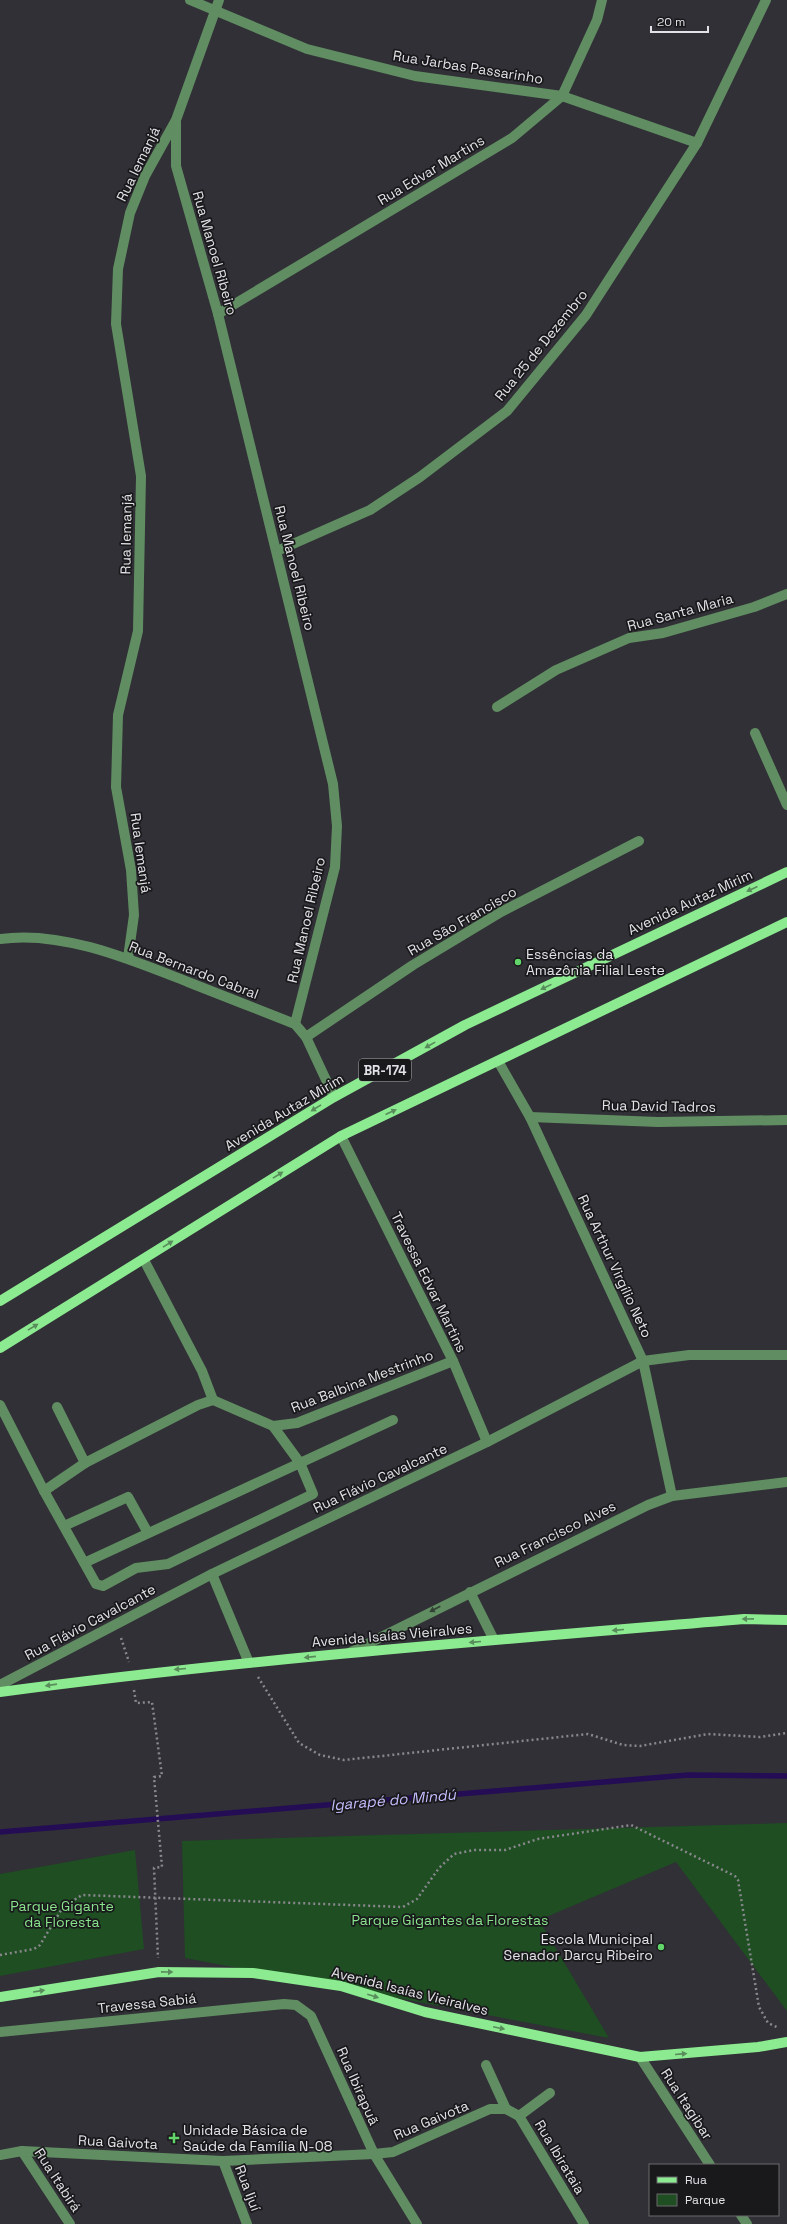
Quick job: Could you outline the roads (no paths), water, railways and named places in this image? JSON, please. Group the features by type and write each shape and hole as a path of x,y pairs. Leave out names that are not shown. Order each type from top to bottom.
{"main road":[{"name":"Avenida Autaz Mirim","path":"0,1301 334,1097 465,1025 787,872"},
{"name":"BR-174","path":"0,1348 144,1260 341,1136 787,922"},
{"name":"Avenida Isaías Vieiralves","path":"0,1692 133,1674 348,1653 744,1619 787,1620"},
{"name":"Avenida Isaías Vieiralves","path":"0,1997 159,1972 253,1973 340,1986 426,2012 640,2057 758,2047 787,2042"}],"street":[{"name":"Rua Jarbas Passarinho","path":"190,0 215,12 307,50 415,76 562,96 696,143"},
{"path":"176,120 219,0"},
{"name":"Rua Edvar Martins","path":"218,314 512,138 562,96 597,20 602,0"},
{"name":"Rua 25 de Dezembro","path":"277,551 370,510 420,477 507,411 586,315 696,143 766,0"},
{"name":"Rua Manoel Ribeiro","path":"176,120 176,166 218,314 333,784 337,826 335,867 295,1024"},
{"name":"Rua Iemanjá","path":"128,958 134,915 131,870 116,780 118,715 138,631 141,476 136,437 116,324 118,269 130,213 145,176 176,120"},
{"name":"Rua Santa Maria","path":"497,707 556,670 629,638 662,633 754,607 787,594"},
{"path":"755,733 787,805"},
{"name":"Rua São Francisco","path":"306,1037 413,965 501,912 639,841"},
{"name":"Rua Bernardo Cabral","path":"0,939 43,940 78,945 128,958 295,1024 306,1037 334,1097"},
{"name":"Rua Arthur Virgílio Neto","path":"498,1061 530,1117 643,1361 672,1496"},
{"name":"Rua David Tadros","path":"530,1117 658,1122 787,1120"},
{"name":"Travessa Edvar Martins","path":"341,1136 453,1362 488,1442"},
{"path":"144,1260 202,1371 213,1400"},
{"name":"Rua Flávio Cavalcante","path":"0,1685 212,1574 488,1442 643,1361 689,1355 787,1355"},
{"name":"Rua Balbina Mestrinho","path":"273,1426 297,1423 453,1362"},
{"path":"0,1404 44,1491 96,1584 103,1586 136,1568 168,1564 313,1494 300,1464 273,1426 213,1400 198,1405 85,1463 44,1491"},
{"path":"56,1407 85,1463"},
{"path":"84,1563 393,1420"},
{"name":"Rua Francisco Alves","path":"348,1653 648,1504 672,1496 787,1482"},
{"path":"64,1526 128,1497 148,1533"},
{"path":"212,1574 249,1663"},
{"path":"470,1592 494,1640"},
{"name":"Travessa Sabiá","path":"0,2032 284,2004 296,2005"},
{"name":"Rua Ibirapuã","path":"296,2005 311,2016 374,2154 417,2224"},
{"name":"Rua Itagibar","path":"640,2057 709,2164"},
{"path":"486,2065 506,2110"},
{"path":"519,2116 550,2093"},
{"name":"Rua Gaivota","path":"0,2155 22,2151 223,2161 374,2154 393,2152 490,2110"},
{"name":"Rua Ibirataia","path":"490,2110 506,2110 519,2116 584,2224"},
{"name":"Rua Itabirá","path":"22,2151 70,2224"},
{"name":"Rua Ijuí","path":"223,2161 247,2224"}],"waterway":[{"name":"Igarapé do Mindú","path":"0,1832 688,1775 787,1776"}],"place":[{"name":"Essências da Amazônia Filial Leste","path":"518,962"},
{"name":"Escola Municipal Senador Darcy Ribeiro","path":"661,1947"},
{"name":"Unidade Básica de Saúde da Família N-08","path":"174,2138"}],"park label":[{"name":"Parque Gigante da Floresta","path":"62,1914"},
{"name":"Parque Gigantes da Florestas","path":"450,1920"}]}
